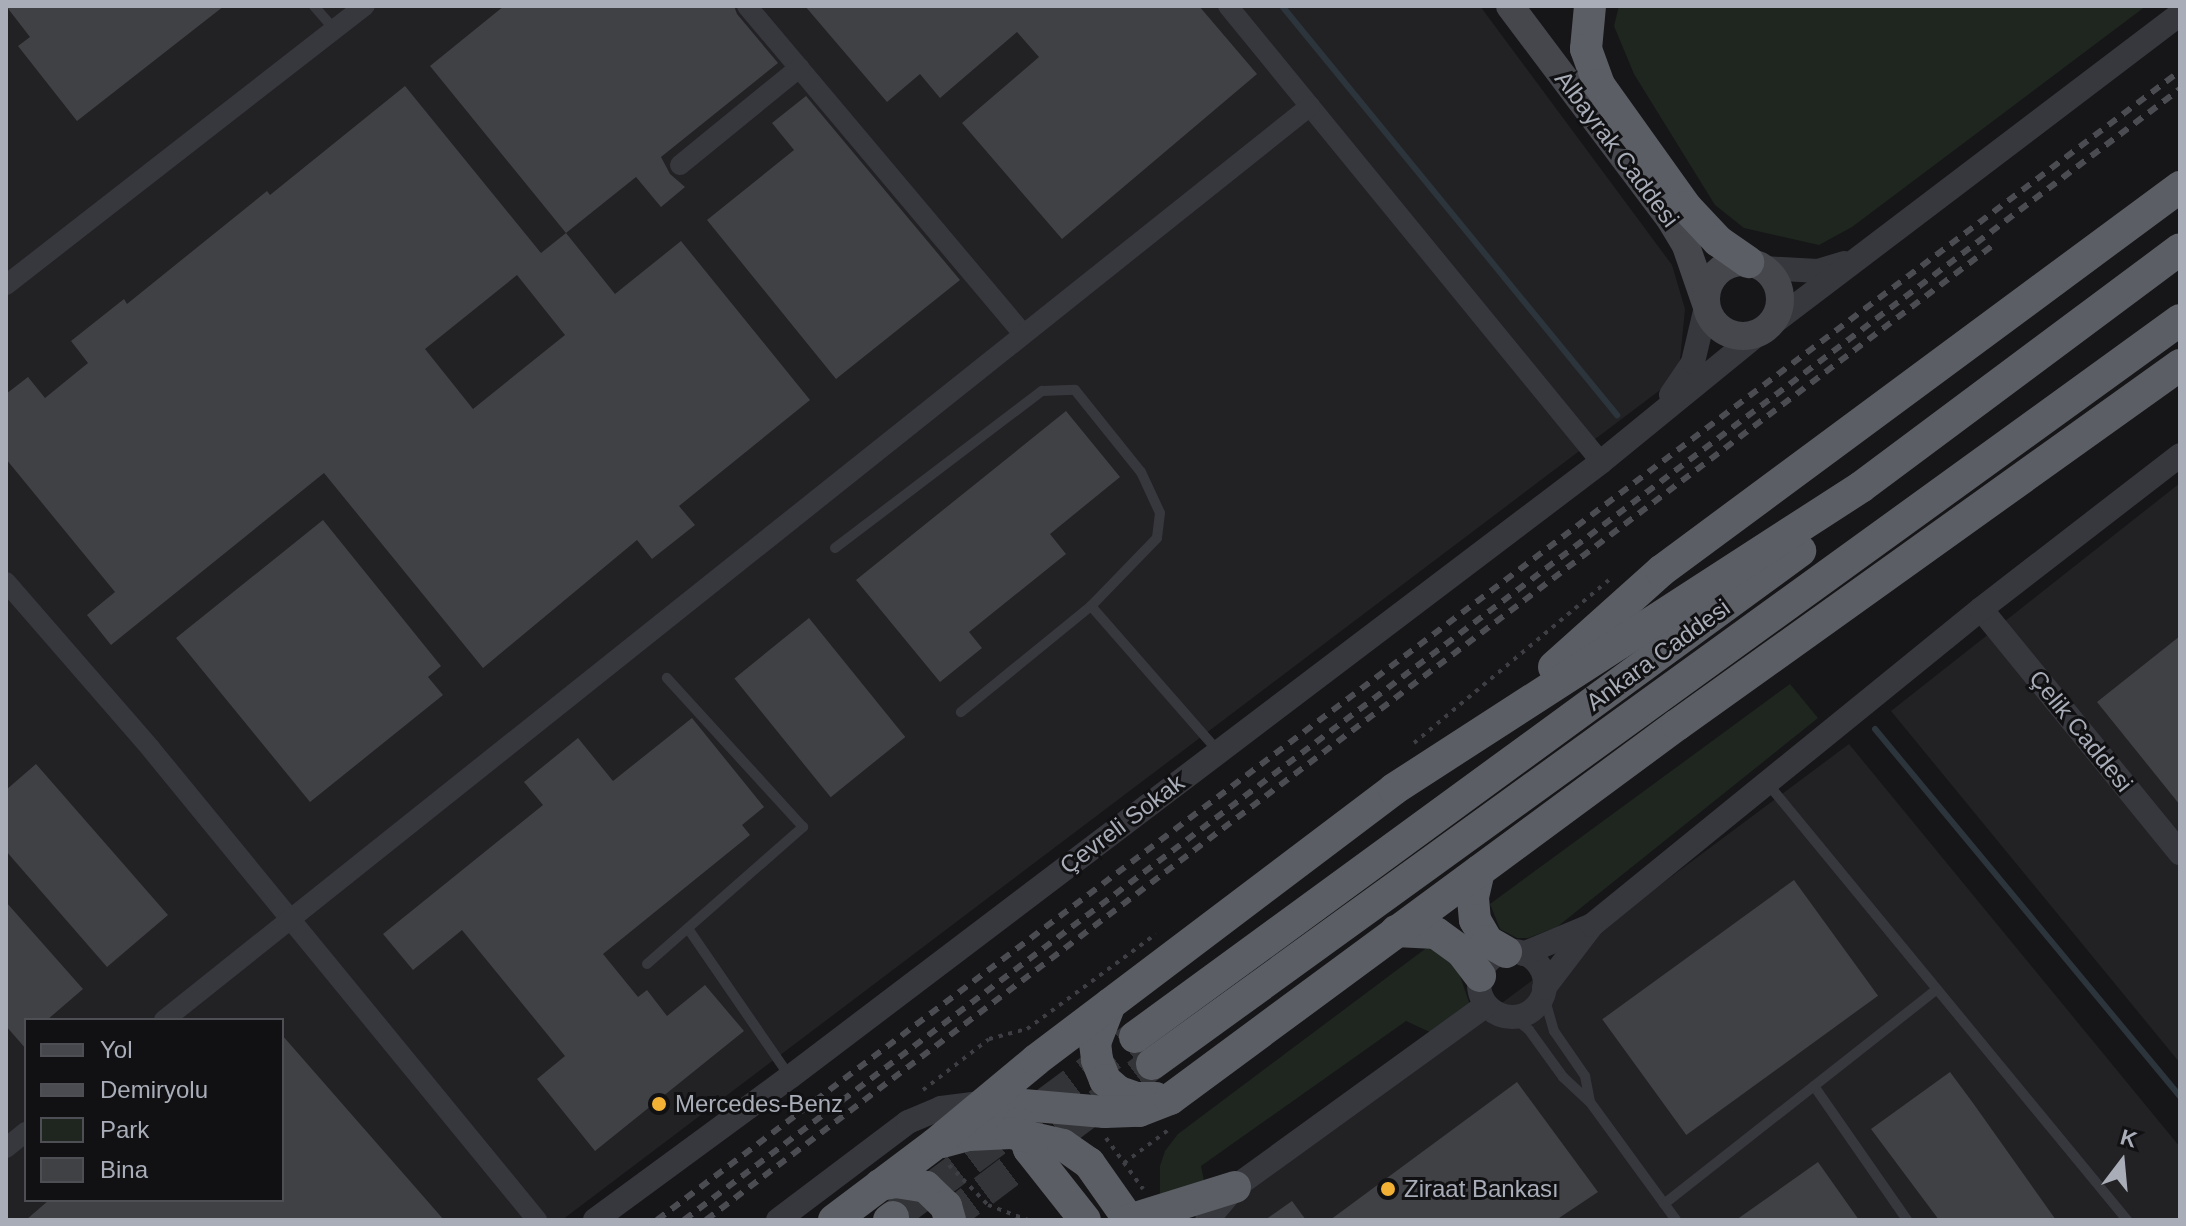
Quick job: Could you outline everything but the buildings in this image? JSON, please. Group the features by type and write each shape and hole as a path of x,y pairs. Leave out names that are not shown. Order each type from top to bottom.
{"highway":[{"path":"1590,6 1586,49 1599,85 1686,207 1718,241 1756,265"},
{"path":"1481,733 1661,571 2180,187"},
{"path":"933,1146 984,1133 1010,1114 1036,1060 1394,789 1861,487 2180,249"},
{"name":"Ankara Caddesi","path":"1135,1037 2180,272"},
{"name":"Ankara Caddesi","path":"1152,1064 2180,320"},
{"path":"834,1220 933,1146 1010,1114 1139,1111 1170,1099 1677,725 2180,365"},
{"path":"1677,725 1893,530"},
{"path":"1479,871 1473,898 1475,920 1487,941 1515,953"},
{"path":"1396,931 1436,933 1462,952 1483,991"},
{"path":"1110,1004 1095,1043 1097,1060 1105,1080 1119,1092 1136,1098 1157,1098 1186,1087"},
{"path":"1010,1114 1034,1155 1085,1220"},
{"path":"1010,1114 1081,1157 1129,1220 1235,1187"},
{"path":"880,1185 896,1182 926,1187 946,1206 950,1220"}],"main road":[{"name":"Albayrak Caddesi","path":"1510,6 1670,219 1690,254 1706,304"},
{"path":"1730,264 1756,265 1775,280 1780,295 1779,311 1764,329 1741,337 1724,332 1711,319 1706,304 1709,284 1715,274 1730,264"}],"street":[{"path":"6,285 365,6"},
{"path":"747,6 1023,334"},
{"path":"1228,6 1601,462"},
{"path":"1647,426 1764,329 2180,14"},
{"path":"680,165 799,68"},
{"path":"166,1018 1310,106"},
{"path":"1756,265 1818,271 1862,257"},
{"path":"1647,426 1693,362 1706,304"},
{"name":"Çevreli Sokak","path":"595,1220 790,1077 1647,426"},
{"path":"1483,991 1498,1014 1513,1017 1532,1010 1592,925 1981,609 2180,455"},
{"path":"6,582 151,749 537,1220"},
{"name":"Çelik Caddesi","path":"1981,609 2180,853"},
{"path":"1207,1220 1235,1187 1483,991 1489,960 1592,925"},
{"path":"1515,953 1538,965 1544,991"},
{"path":"778,1220 920,1116 954,1105 1010,1114"},
{"path":"6,1148 24,1134"}],"lane":[{"path":"314,6 334,29"},
{"path":"835,548 1042,391 1075,390 1141,472 1160,513 1157,538 1091,606 961,712"},
{"path":"1091,606 1218,751"},
{"path":"647,964 803,827 667,678"},
{"path":"1767,782 2127,1220"},
{"path":"689,930 790,1077"},
{"path":"1664,1204 1937,989"},
{"path":"1544,991 1554,1031 1585,1076 1590,1102"},
{"path":"1513,1017 1529,1030 1563,1077 1590,1102 1676,1220"},
{"path":"1814,1086 1907,1220"}],"path":[{"path":"1406,750 1613,577"},
{"path":"920,1116 917,1095 989,1039 1027,1029 1166,926"},
{"path":"933,1146 988,1205 1028,1220"}],"shaded area":[{"path":"6,6 1480,6 1672,265 1685,309 1680,360 1668,384 562,1220 6,1220"},
{"path":"2180,483 2180,1063 1891,711"},
{"path":"1849,744 2180,1147 2180,1220 1211,1220"}],"green space":[{"path":"1619,6 2146,6 1852,227 1819,245 1744,228 1715,205 1634,74 1614,26"},
{"path":"1790,684 1818,718 1557,927 1528,938 1517,938 1500,929 1490,904"},
{"path":"1429,946 1436,948 1458,970 1471,1008 1432,1033 1406,1021 1201,1166 1206,1190 1160,1202 1160,1166 1165,1151 1178,1134"}],"waterway":[{"path":"1282,6 1617,415"},
{"path":"1875,729 2180,1097"}],"tunnel":[{"path":"893,1217 1135,1037"},
{"path":"945,1220 1152,1064"}],"railway":[{"path":"657,1220 2180,71"},
{"path":"684,1220 2180,89"},
{"path":"706,1220 1992,246"}],"place":[{"name":"Mercedes-Benz","path":"659,1104"},
{"name":"Ziraat Bankası","path":"1388,1189"}]}
